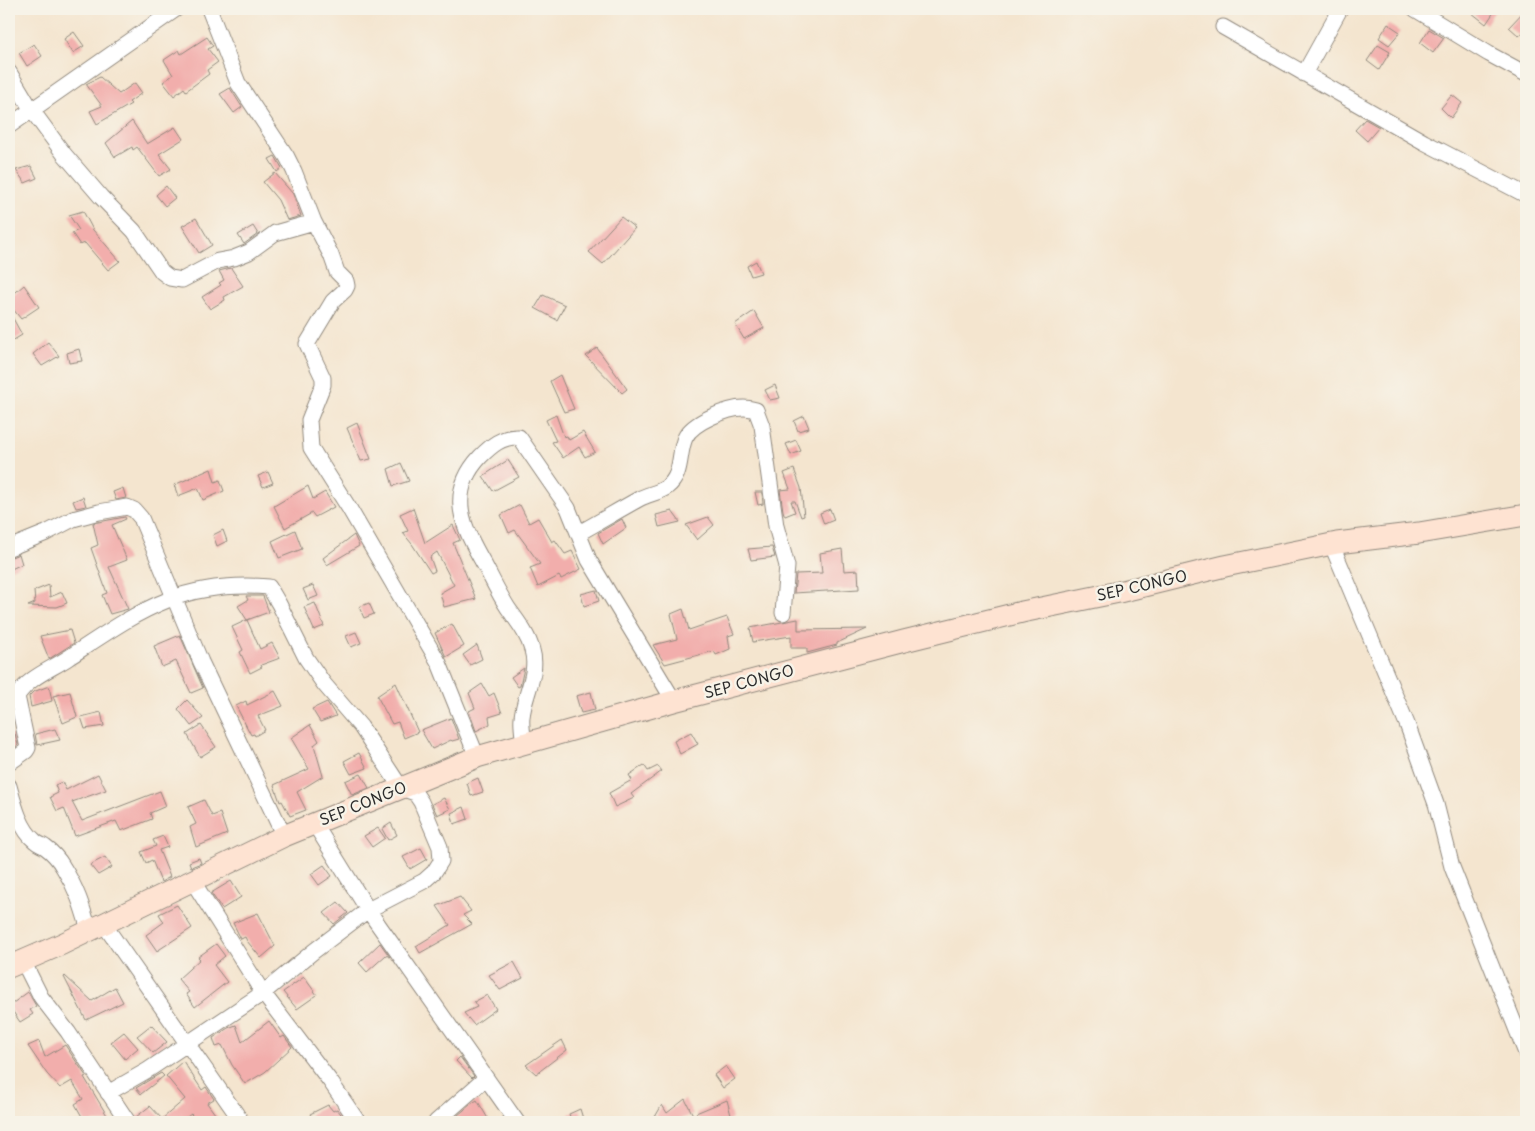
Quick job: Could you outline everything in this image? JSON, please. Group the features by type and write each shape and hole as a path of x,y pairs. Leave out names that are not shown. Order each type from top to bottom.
{"street":[{"path":"9,126 176,9"},
{"path":"209,9 238,83 287,157 314,222 327,245 337,272 346,281 347,286 333,301 308,344 324,385 309,420 311,448 349,508 439,663 478,758"},
{"path":"1304,74 1340,9"},
{"path":"1416,9 1489,54 1526,74"},
{"path":"1224,27 1424,142 1526,194"},
{"path":"9,72 31,109 64,154 101,198 134,231 162,272 170,278 182,280 218,261 234,258 249,252 275,233 314,222"},
{"path":"579,533 641,498 666,488 673,482 680,463 685,437 696,425 731,410 744,408 756,410 762,426 776,526 787,566 782,613"},
{"path":"524,744 522,718 535,664 533,651 527,637 506,606 471,542 462,522 460,500 471,467 487,450 500,440 509,437 518,437 568,508 589,560 674,701"},
{"path":"9,548 46,533 73,519 127,506 134,510 141,518 201,662 284,836"},
{"name":"SEP CONGO","path":"16,964 314,823 478,758 524,744 674,701 1022,612 1331,544 1526,515"},
{"path":"1331,544 1407,724 1436,804 1452,867 1526,1053"},
{"path":"9,762 28,748 18,709 17,696 24,686 129,618 174,597 203,589 235,586 269,587 306,658 324,684 361,727 401,788 415,793 421,802 440,847 441,861 434,872 424,881 368,910 263,993 148,1070 108,1093"},
{"path":"9,786 21,820 29,835 52,853 62,866 96,927 188,1044 242,1122"},
{"path":"314,823 368,910 517,1122"},
{"path":"192,880 263,993 330,1081 358,1122"},
{"path":"16,964 68,1032 128,1122"},
{"path":"436,1122 486,1078"}],"building":[{"path":"1467,9 1496,9 1486,24"},
{"path":"1526,9 1526,30 1519,36 1509,27"},
{"path":"1388,24 1400,32 1389,45 1379,38"},
{"path":"1429,29 1444,38 1433,53 1420,43"},
{"path":"74,32 84,46 73,53 64,39"},
{"path":"207,37 213,46 208,49 218,62 207,70 209,74 186,91 184,88 174,96 163,82 173,75 164,60 179,50 181,54"},
{"path":"34,44 42,56 27,66 19,53"},
{"path":"1378,45 1390,52 1379,70 1367,61"},
{"path":"100,77 119,94 135,83 142,93 129,102 131,104 97,124 90,111 102,106 86,84"},
{"path":"230,88 242,107 234,113 220,94"},
{"path":"1452,95 1462,103 1451,118 1441,108"},
{"path":"1365,119 1379,127 1367,141 1355,130"},
{"path":"132,121 147,144 175,127 183,139 159,154 171,169 159,176 137,147 133,150 132,147 115,157 106,143"},
{"path":"275,156 282,168 277,172 269,159"},
{"path":"31,166 37,178 25,183 16,170"},
{"path":"275,173 293,194 301,216 287,220 278,200 263,182"},
{"path":"166,186 175,198 165,206 156,195"},
{"path":"83,211 93,230 120,261 108,270 85,243 80,245 72,233 79,230 69,215"},
{"path":"621,217 635,228 603,264 589,252"},
{"path":"196,218 212,245 199,253 182,226"},
{"path":"253,226 258,234 244,244 238,235"},
{"path":"756,261 761,273 751,276 747,266"},
{"path":"231,268 243,286 224,297 225,300 210,309 202,297 221,285 219,283 224,280 219,271"},
{"path":"24,285 39,307 21,319 9,304 9,298"},
{"path":"543,295 565,305 557,320 535,308"},
{"path":"9,311 22,335 12,341 9,335"},
{"path":"754,311 764,328 744,339 735,324"},
{"path":"48,342 59,356 42,366 33,354"},
{"path":"597,348 627,389 622,393 586,356"},
{"path":"79,349 82,361 69,363 67,353"},
{"path":"560,375 574,409 564,412 550,381"},
{"path":"775,385 780,398 770,400 765,390"},
{"path":"556,415 564,437 567,436 569,440 583,432 595,452 585,457 579,447 563,458 552,442 556,441 546,420"},
{"path":"804,416 809,428 798,431 794,421"},
{"path":"357,423 371,459 361,461 347,428"},
{"path":"796,440 801,451 791,455 786,444"},
{"path":"508,460 519,477 493,491 483,476"},
{"path":"401,463 409,481 393,486 388,469"},
{"path":"211,469 215,482 220,480 224,491 203,500 198,488 178,496 174,485"},
{"path":"794,469 801,488 804,516 801,517 795,501 791,501 795,512 785,516 783,511 780,490 790,489 784,473"},
{"path":"268,472 273,483 263,487 258,476"},
{"path":"308,486 313,499 325,492 334,507 315,517 312,513 285,528 274,506"},
{"path":"123,488 126,498 116,500 113,492"},
{"path":"755,492 762,492 763,504 758,505"},
{"path":"83,497 86,506 76,508 73,501"},
{"path":"520,505 529,523 538,518 552,542 555,540 565,554 572,551 581,569 561,579 559,576 538,587 530,568 540,564 515,530 509,533 501,515"},
{"path":"413,508 425,543 453,525 460,540 453,543 476,599 444,607 440,593 454,585 437,552 430,557 435,571 431,573 403,533 408,531 400,514"},
{"path":"830,509 834,520 824,524 820,513"},
{"path":"672,511 680,522 659,527 656,515"},
{"path":"125,517 126,519 112,525 127,560 109,567 128,609 110,614 102,595 107,593 91,548 98,545 93,523"},
{"path":"708,517 714,525 697,540 686,525"},
{"path":"622,519 626,528 603,544 598,533"},
{"path":"223,530 227,541 217,546 213,535"},
{"path":"295,530 302,549 279,558 272,541"},
{"path":"354,535 359,546 327,565 323,558"},
{"path":"772,547 775,557 751,560 748,549"},
{"path":"842,549 844,571 858,570 859,589 794,593 796,574 822,573 820,553"},
{"path":"19,554 22,564 9,570 9,558"},
{"path":"49,585 50,597 62,592 67,603 57,607 28,606 35,603 34,591"},
{"path":"313,585 318,596 308,600 303,589"},
{"path":"596,590 599,601 584,606 581,594"},
{"path":"246,596 263,596 269,612 247,620 238,606 248,600"},
{"path":"315,603 324,626 314,630 304,607"},
{"path":"369,603 374,614 364,618 359,607"},
{"path":"683,609 689,630 727,617 734,634 728,636 730,649 716,655 714,651 665,664 653,645 677,639 671,614"},
{"path":"798,619 798,630 867,629 837,643 837,645 807,653 807,648 791,648 791,636 753,642 750,628"},
{"path":"247,620 260,649 272,643 280,658 261,665 262,667 250,673 240,652 243,650 232,627"},
{"path":"452,624 464,646 446,657 435,633"},
{"path":"70,630 74,643 49,659 40,636"},
{"path":"356,632 361,643 351,647 346,636"},
{"path":"180,635 203,688 191,693 176,661 162,667 154,646"},
{"path":"477,645 482,659 470,665 463,655"},
{"path":"524,668 520,686 518,687 511,677"},
{"path":"396,683 418,732 404,738 398,722 392,724 377,696"},
{"path":"482,684 489,696 494,693 502,713 489,717 490,724 476,731 469,711 475,708 469,693"},
{"path":"49,686 52,701 31,707 29,696 33,692"},
{"path":"275,691 283,706 258,716 265,730 255,736 254,734 251,735 236,706 246,701 247,705"},
{"path":"70,692 77,717 63,723 53,696"},
{"path":"591,692 595,710 581,713 576,696"},
{"path":"187,700 203,718 191,726 178,709"},
{"path":"327,702 336,716 320,722 312,709"},
{"path":"101,712 104,726 85,729 81,717"},
{"path":"451,718 459,739 451,740 432,749 421,730"},
{"path":"201,725 216,747 200,757 187,734"},
{"path":"310,725 319,741 314,745 323,776 297,792 306,810 290,816 282,801 280,802 274,785 309,769 291,738"},
{"path":"55,729 60,740 37,745 35,734"},
{"path":"691,732 698,744 680,754 674,741"},
{"path":"15,734 18,745 9,752 9,735"},
{"path":"359,753 367,768 351,774 344,761"},
{"path":"644,765 648,771 658,766 662,771 631,794 634,798 615,807 609,793 632,780 629,775"},
{"path":"98,774 106,790 72,802 82,821 160,791 166,806 150,813 152,819 121,831 116,821 75,836 64,808 57,811 50,797 58,793 55,785 62,782 66,790"},
{"path":"361,774 369,788 352,795 345,781"},
{"path":"478,778 483,792 471,796 467,783"},
{"path":"444,798 450,809 437,815 432,804"},
{"path":"204,800 212,816 220,813 227,834 196,847 190,827 196,824 188,807"},
{"path":"464,807 468,819 454,824 451,813"},
{"path":"391,823 397,835 388,840 382,829"},
{"path":"378,828 385,838 372,847 364,836"},
{"path":"163,836 168,847 159,850 170,877 161,882 152,860 146,863 141,852 156,846 153,840"},
{"path":"421,848 427,859 410,869 403,857"},
{"path":"105,857 112,867 98,875 90,865"},
{"path":"199,858 201,863 191,867 189,862"},
{"path":"324,865 332,876 319,885 311,874"},
{"path":"231,881 241,897 222,909 211,893"},
{"path":"460,897 471,911 463,915 472,924 420,953 416,946 450,925 437,906"},
{"path":"338,902 348,913 334,924 324,913"},
{"path":"177,905 192,928 157,951 146,935 164,922 159,914"},
{"path":"258,913 275,946 261,958 245,937 241,939 233,923"},
{"path":"380,943 390,957 386,955 367,972 359,963"},
{"path":"216,944 225,956 214,965 227,982 195,1007 186,994 189,992 178,979 200,959 198,957"},
{"path":"514,962 523,978 500,990 489,975"},
{"path":"65,976 92,1001 115,987 123,1002 86,1020"},
{"path":"304,977 317,995 297,1009 283,992"},
{"path":"28,992 36,1006 30,1010 33,1014 20,1022 9,1006"},
{"path":"487,995 496,1009 474,1025 464,1013 477,1007 474,1002"},
{"path":"269,1021 281,1038 284,1036 292,1047 265,1072 245,1084 232,1065 222,1045 216,1047 213,1038 236,1025 242,1042"},
{"path":"151,1025 167,1042 153,1053 137,1036"},
{"path":"124,1032 138,1048 125,1059 111,1042"},
{"path":"562,1040 567,1050 536,1074 526,1065"},
{"path":"39,1041 45,1057 65,1045 86,1076 84,1077 111,1122 85,1122 75,1104 83,1099 72,1081 60,1088 47,1074 28,1046"},
{"path":"460,1057 474,1076 472,1078 456,1061"},
{"path":"183,1061 202,1090 206,1087 214,1099 207,1103 221,1122 198,1122 191,1114 180,1122 137,1122 136,1117 150,1106 162,1119 185,1099 166,1076"},
{"path":"726,1066 735,1079 723,1088 714,1075"},
{"path":"161,1073 164,1076 141,1094 136,1088"},
{"path":"685,1099 693,1115 674,1122 652,1122 662,1105 667,1113"},
{"path":"477,1100 490,1122 450,1122 471,1104"},
{"path":"727,1100 732,1119 723,1122 700,1122 696,1113"},
{"path":"328,1105 333,1111 337,1109 344,1118 339,1120 340,1122 314,1122 310,1114"},
{"path":"580,1109 584,1122 572,1122 569,1114"}]}
